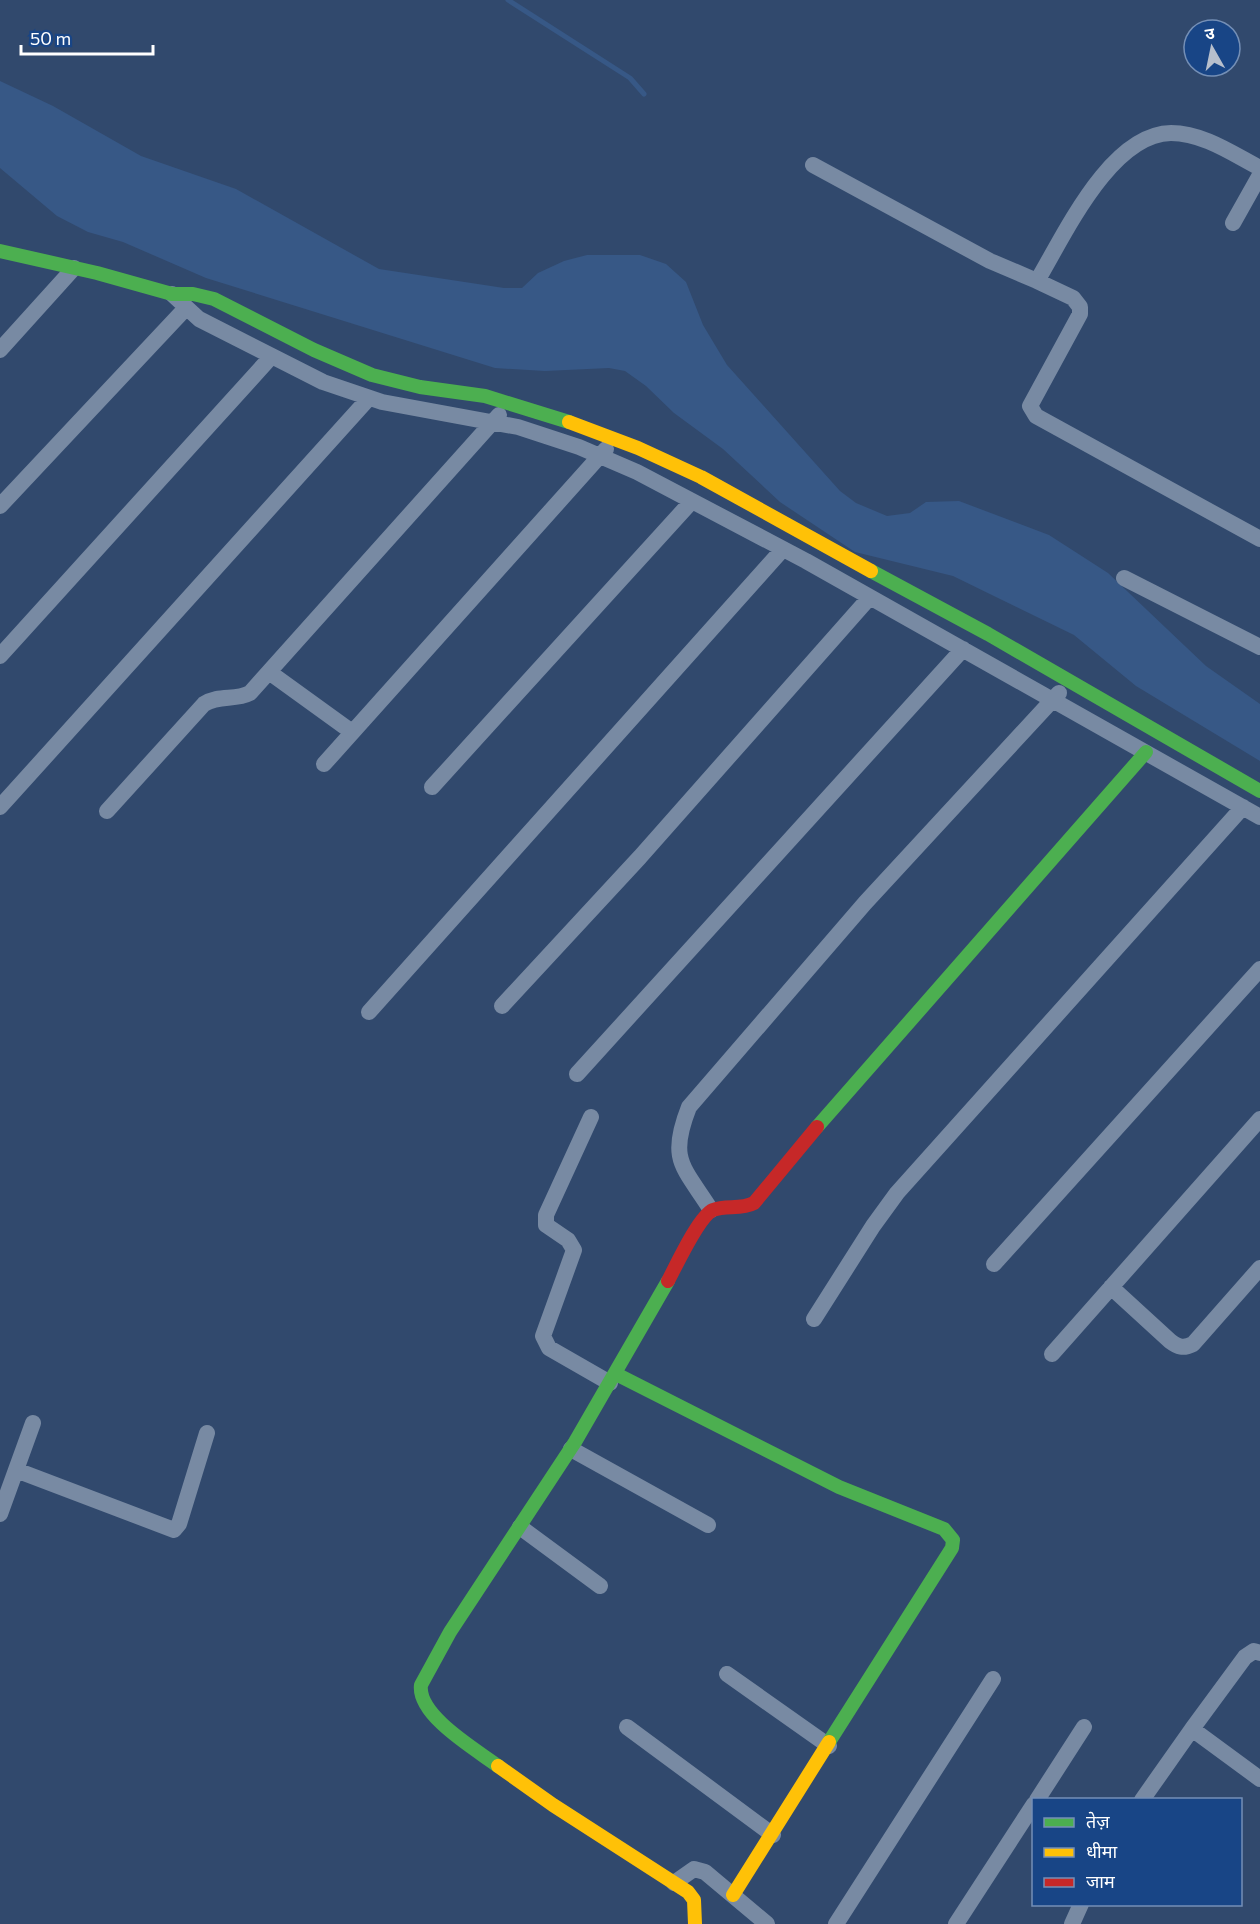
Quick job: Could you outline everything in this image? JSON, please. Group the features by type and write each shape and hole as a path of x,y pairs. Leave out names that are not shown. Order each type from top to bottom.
{"street":[{"path":"1037,281 1089,191 1105,171 1148,138 1169,133 1187,135 1208,141 1260,168"},
{"path":"813,165 990,261 1073,298 1080,307 1080,314 1032,401 1032,411 1158,484 1260,539"},
{"path":"1233,223 1260,175"},
{"path":"0,251 74,267 172,294 193,294 214,298 314,350 372,375 420,387 485,396 557,417 614,439 701,477 1070,681 1260,791"},
{"path":"0,350 74,267"},
{"path":"172,294 185,309 271,357 324,382 369,398 493,422 538,434 600,456 783,549 1260,817"},
{"path":"0,506 185,309"},
{"path":"0,656 271,357"},
{"path":"0,807 369,398"},
{"path":"108,812 204,704 213,698 244,697 269,672 509,403"},
{"path":"324,764 614,439"},
{"path":"432,786 692,501"},
{"path":"369,1012 783,549"},
{"path":"1124,578 1260,647"},
{"path":"502,1006 640,857 870,597"},
{"path":"577,1074 963,649"},
{"path":"269,672 352,732"},
{"path":"711,1209 684,1167 677,1151 680,1130 689,1107 865,903 1070,681"},
{"path":"695,1924 694,1900 674,1883 553,1805 467,1743 422,1702 420,1693 427,1672 450,1632 571,1449 700,1222 711,1209 741,1209 754,1203 819,1124 1146,752"},
{"path":"814,1318 866,1236 897,1193 1243,807"},
{"path":"994,1264 1260,969"},
{"path":"591,1117 546,1215 546,1225 568,1240 574,1250 543,1336 549,1348 839,1487 944,1529 953,1540 952,1548 918,1605 733,1896"},
{"path":"1052,1354 1260,1119"},
{"path":"1111,1287 1170,1341 1177,1346 1186,1347 1193,1344 1260,1268"},
{"path":"0,1514 33,1423"},
{"path":"16,1470 174,1530 179,1524 207,1433"},
{"path":"571,1449 708,1525"},
{"path":"520,1527 600,1586"},
{"path":"1143,1798 1248,1653 1260,1653"},
{"path":"727,1674 829,1746"},
{"path":"836,1924 993,1679"},
{"path":"627,1727 773,1834"},
{"path":"1038,1798 1084,1727"},
{"path":"1192,1729 1260,1779"},
{"path":"956,1924 1032,1807"},
{"path":"674,1883 688,1871 700,1869 767,1924"},
{"path":"1072,1924 1081,1906"}],"water":[{"path":"0,81 53,106 141,156 236,189 379,269 504,288 522,288 538,273 564,261 587,255 640,255 666,264 686,282 703,325 727,365 840,491 856,503 887,516 910,513 926,502 959,501 1049,535 1108,573 1206,666 1260,704 1260,761 1136,686 1074,635 953,576 855,552 780,502 723,449 674,413 646,386 625,371 609,368 545,371 495,368 206,278 123,242 88,232 57,216 0,168"}],"waterway":[{"path":"508,0 630,78 644,94"}],"traffic: fast":[{"path":"0,251 97,273 172,294 193,294 214,299 314,350 372,375 420,387 485,396 569,422"},
{"path":"871,571 988,634 1260,791"},
{"path":"817,1127 1146,752"},
{"path":"498,1766 462,1741 438,1719 428,1708 422,1696 421,1685 450,1632 575,1442 668,1281"},
{"path":"616,1374 839,1487 944,1529 953,1540 952,1548 829,1742"}],"traffic: slow":[{"path":"569,422 638,448 701,477 871,571"},
{"path":"733,1895 829,1742"},
{"path":"498,1766 553,1805 688,1892 694,1900 695,1924"}],"traffic: jam":[{"path":"668,1281 688,1242 707,1214 713,1210 754,1203 817,1127"}]}
